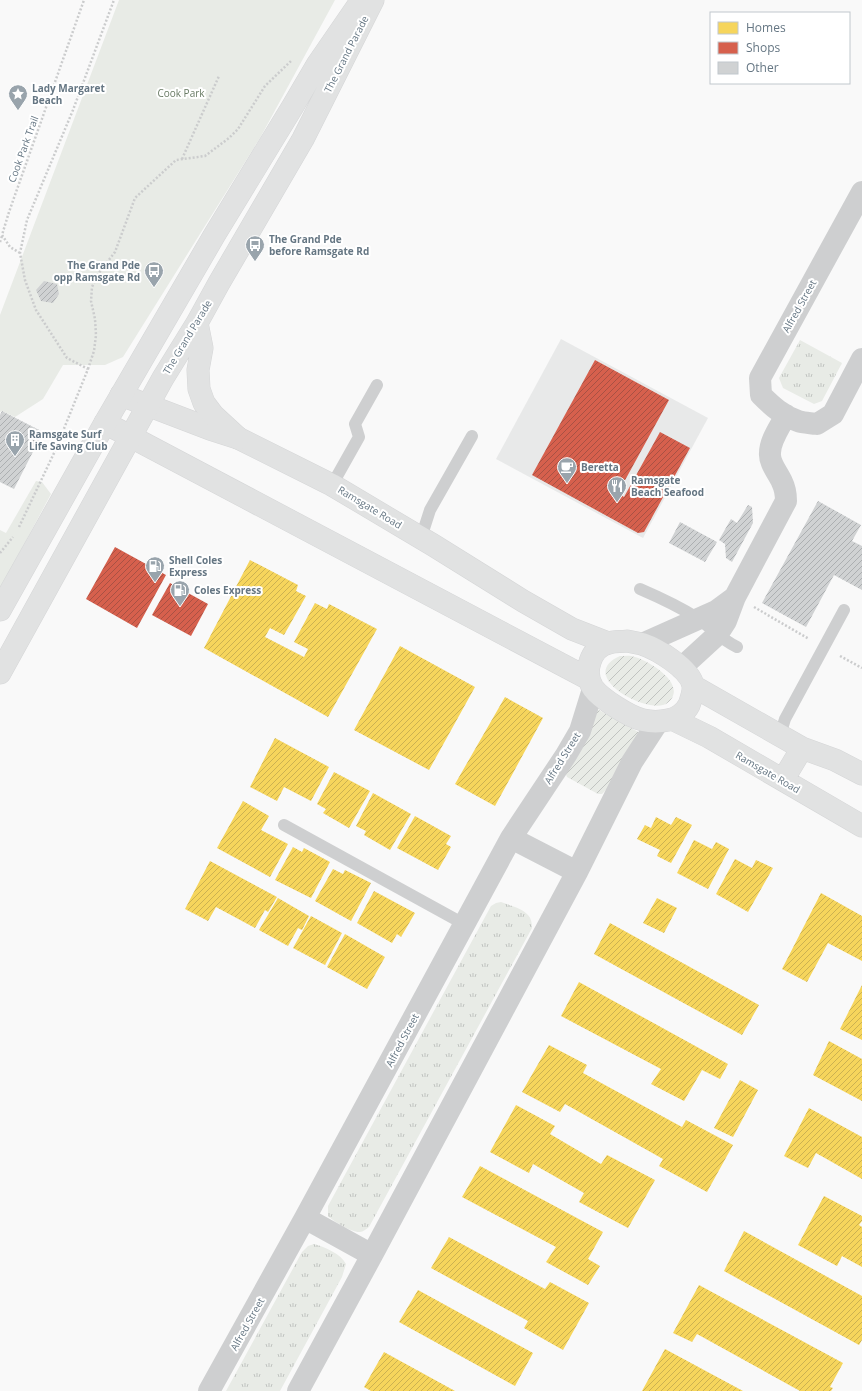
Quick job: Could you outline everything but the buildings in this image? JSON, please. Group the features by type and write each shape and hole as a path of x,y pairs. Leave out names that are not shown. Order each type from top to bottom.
{"main road":[{"name":"The Grand Parade","path":"0,610 121,395 215,234 317,65 362,0"},
{"name":"The Grand Parade","path":"0,673 130,436 303,139 373,0"},
{"path":"197,323 202,348 198,370 199,389 204,402 213,415 238,438"},
{"name":"Ramsgate Road","path":"121,395 210,430 238,438 332,485 566,626 608,643"},
{"path":"105,423 591,684 622,712 642,720 666,721 688,708 692,697 693,686 691,679 682,668 657,651 642,644 627,642 608,643 598,649 588,666 591,684"},
{"path":"693,686 802,748 835,760 862,774"},
{"name":"Ramsgate Road","path":"666,721 709,737 862,826"},
{"path":"784,780 802,748"}],"street":[{"name":"Alfred Street","path":"862,192 760,378 761,395 775,409 798,422 817,424 833,414 862,359"},
{"path":"682,668 717,635 726,621 744,601 786,501 782,482 769,454 772,442 786,415"},
{"path":"642,644 699,620 716,611 744,601"},
{"name":"Alfred Street","path":"209,1391 305,1218 511,838 566,755 580,731 591,684"},
{"path":"298,1391 577,872 632,762 666,721"},
{"path":"511,838 577,872"},
{"path":"305,1218 372,1254"}],"lane":[{"path":"332,485 358,437 356,424 377,385"},
{"path":"421,538 430,510 472,436"},
{"path":"640,589 671,602 699,620 717,635 737,647"},
{"path":"780,735 785,719 844,610"},
{"path":"284,825 464,924"}],"path":[{"name":"Cook Park Trail","path":"0,242 9,212 84,0"},
{"path":"88,369 67,358 36,310 25,280 20,253 27,220 73,110 114,0"},
{"path":"18,529 55,451 88,369 94,351 96,335 95,319 91,300 92,287 98,274 115,252 135,198 176,160 205,156 229,138 238,129 265,86 292,60"},
{"path":"182,159 219,76"},
{"path":"2,235 10,247 20,253"},
{"path":"0,553 14,536"},
{"path":"744,601 862,668"}],"shaded area":[{"path":"561,339 708,418 643,538 496,459"}],"green space":[{"name":"Cook Park","path":"119,0 335,0 260,138 123,357 105,365 63,365 43,399 15,417 2,411 0,412 0,315"},
{"path":"800,340 842,363 822,401 814,404 783,388 779,378"},
{"path":"36,481 42,482 51,494 0,589 0,530 6,533"},
{"path":"620,656 631,656 641,659 655,667 668,679 672,685 674,692 672,698 663,705 653,705 641,703 617,690 609,681 605,673 609,664"},
{"path":"597,709 640,733 607,789 602,794 598,794 567,777 565,772"},
{"path":"501,902 522,910 531,919 532,928 369,1227 360,1232 348,1229 328,1216 328,1206 491,906"},
{"path":"314,1244 337,1254 346,1264 342,1277 280,1391 226,1391 302,1252 308,1246"}],"place":[{"name":"Lady Margaret Beach","path":"18,111"},
{"name":"The Grand Pde before Ramsgate Rd","path":"255,262"},
{"name":"The Grand Pde opp Ramsgate Rd","path":"154,288"},
{"name":"Ramsgate Surf Life Saving Club","path":"15,457"},
{"name":"Beretta","path":"567,484"},
{"name":"Ramsgate Beach Seafood","path":"617,503"},
{"name":"Shell Coles Express","path":"155,583"},
{"name":"Coles Express","path":"180,607"}]}
